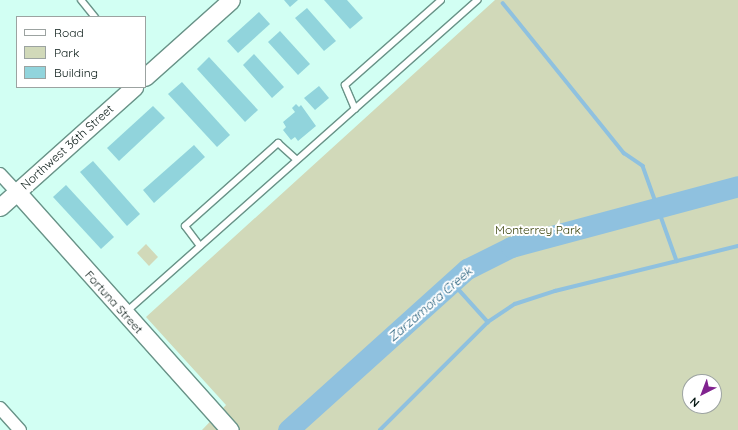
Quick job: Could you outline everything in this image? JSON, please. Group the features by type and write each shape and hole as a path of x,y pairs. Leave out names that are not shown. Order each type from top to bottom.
{"street":[{"path":"146,76 231,0"},
{"name":"Northwest 36th Street","path":"0,207 133,88"},
{"name":"Fortuna Street","path":"0,174 228,428"},
{"path":"0,408 20,430"}],"lane":[{"path":"81,0 94,16"},
{"path":"355,109 345,85 441,0"},
{"path":"124,313 478,0"},
{"path":"200,246 185,226 278,143 297,160"}],"green space":[{"name":"Monterrey Park","path":"495,0 738,0 738,430 202,430 226,405 146,317"},
{"path":"146,244 158,257 149,266 137,253"}],"building":[{"path":"284,0 298,0 290,7"},
{"path":"324,0 347,0 363,18 350,29"},
{"path":"307,8 336,41 324,51 295,18"},
{"path":"259,12 270,24 238,53 227,41"},
{"path":"280,31 310,64 298,75 268,42"},
{"path":"254,54 284,87 272,98 243,65"},
{"path":"209,57 258,110 245,122 197,69"},
{"path":"182,82 230,135 217,147 168,94"},
{"path":"319,86 329,98 315,110 304,98"},
{"path":"296,104 299,107 301,105 316,126 298,141 295,137 291,140 283,130 286,127 283,122 295,112 292,108"},
{"path":"153,106 165,118 119,161 107,148"},
{"path":"194,145 205,157 154,203 143,190"},
{"path":"93,161 140,214 127,226 80,172"},
{"path":"66,185 114,237 101,249 53,197"}],"waterway":[{"path":"503,3 624,153 643,166 677,261"},
{"name":"Zarzamora Creek","path":"288,430 467,269 511,247 738,186"},
{"path":"380,430 488,322 515,304 555,291 738,246"},
{"path":"452,282 488,322"}]}
